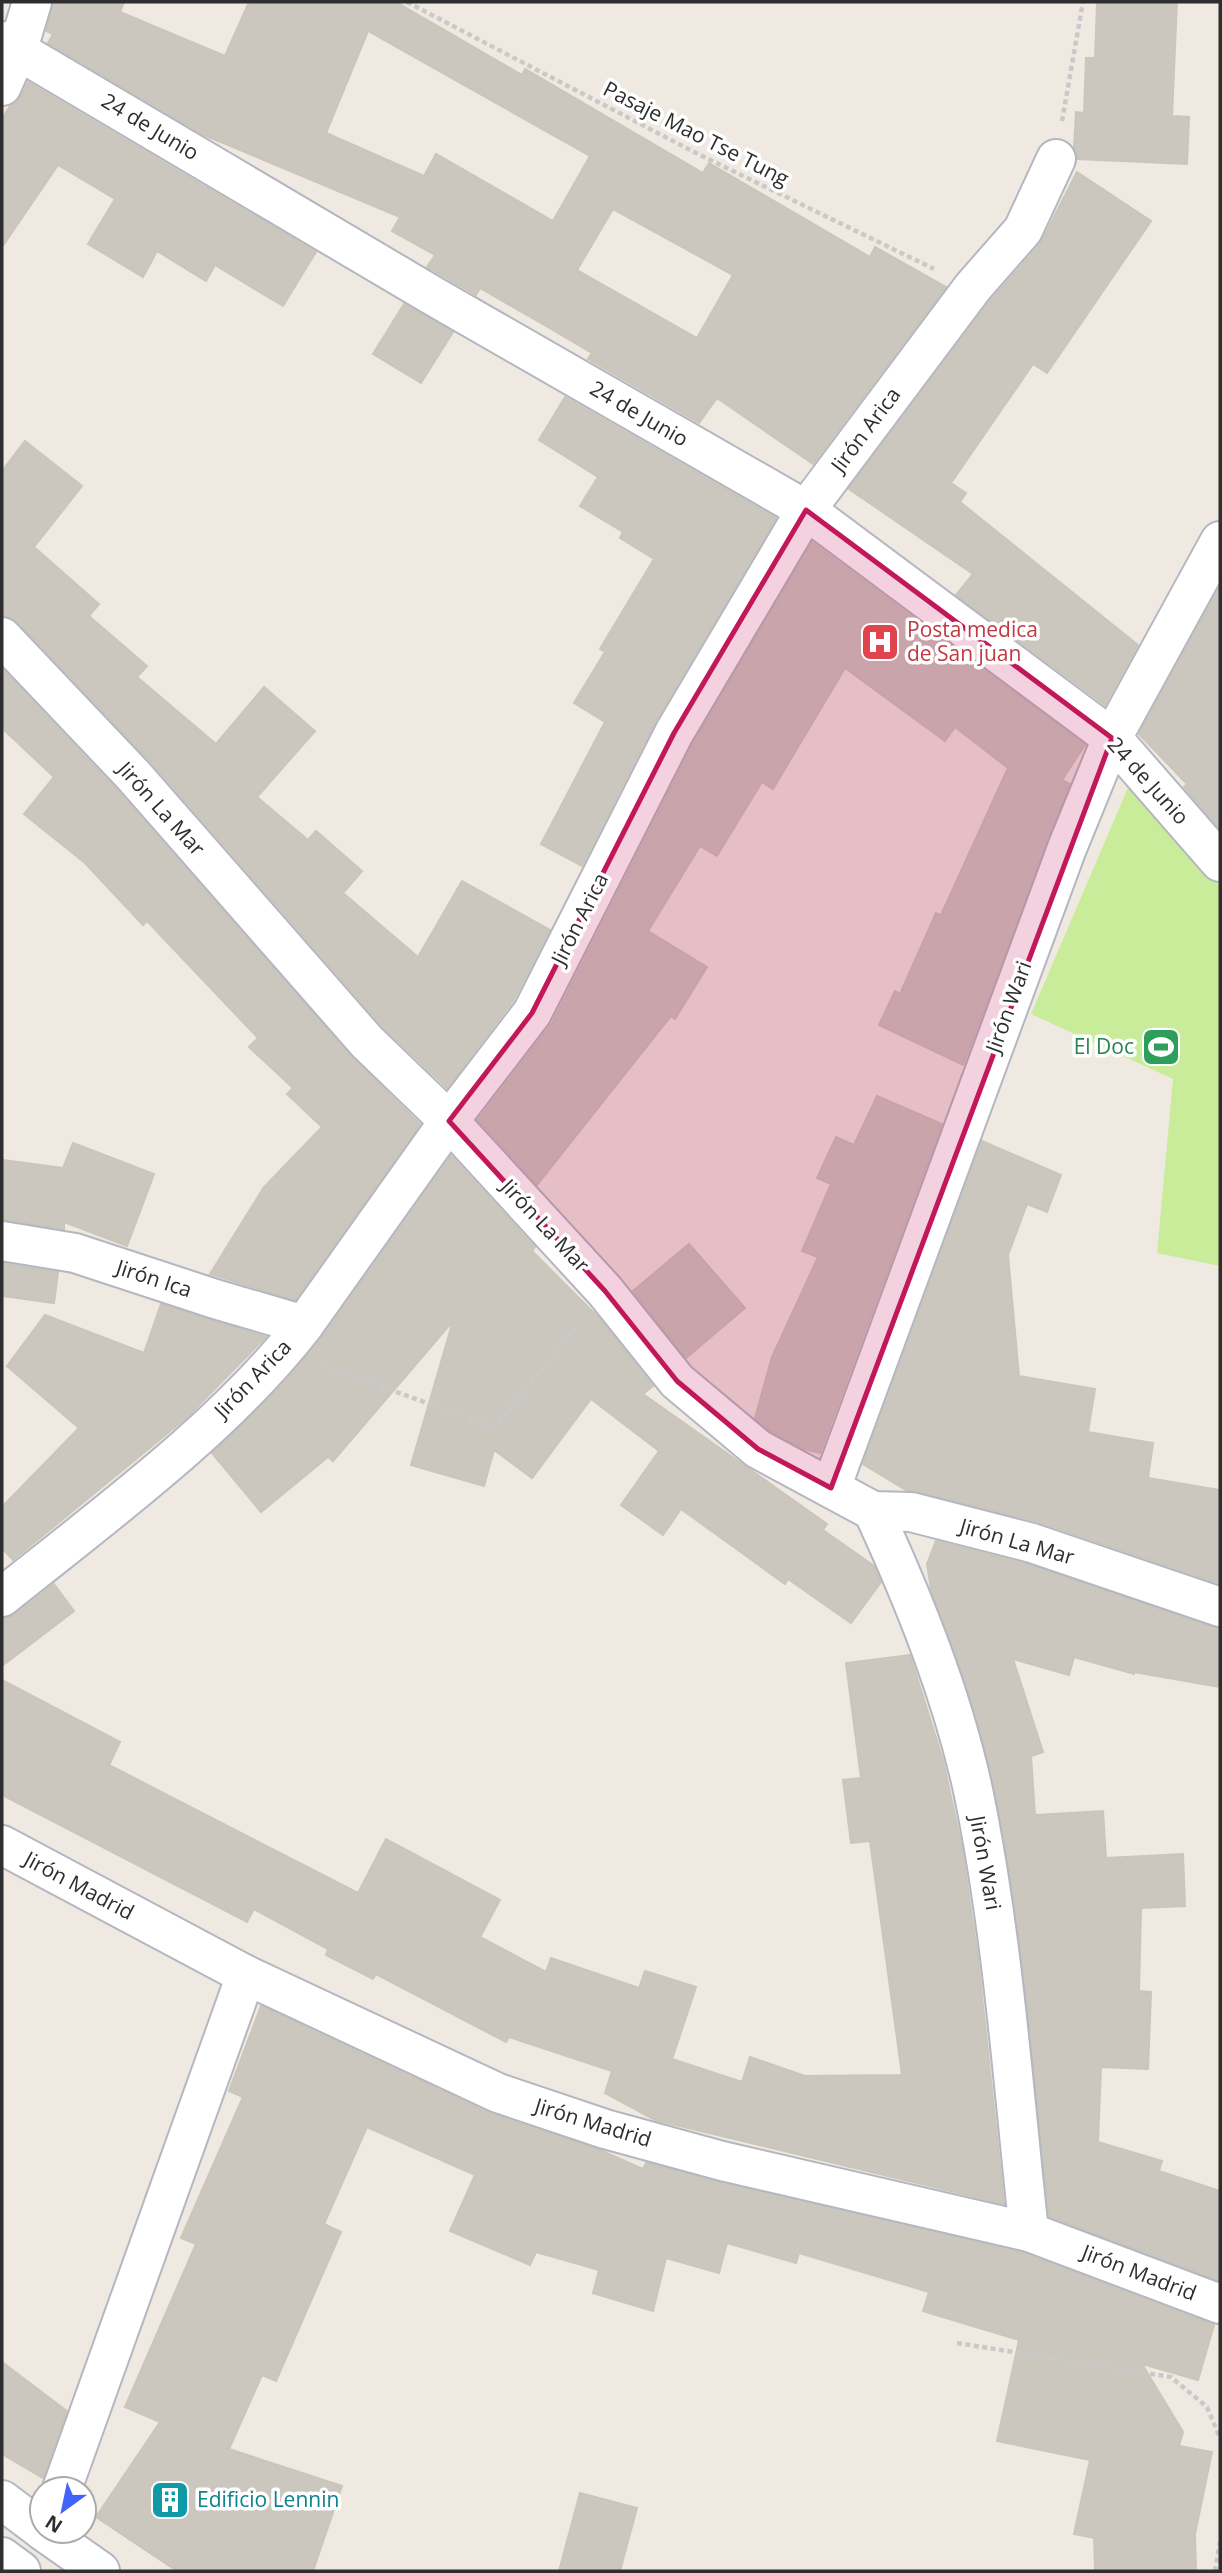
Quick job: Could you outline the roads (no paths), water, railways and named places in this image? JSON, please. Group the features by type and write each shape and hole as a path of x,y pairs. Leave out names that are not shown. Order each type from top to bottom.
{"street":[{"path":"2,86 10,45 32,2"},
{"name":"24 de Junio","path":"10,45 435,297 806,510 1112,738 1220,862"},
{"name":"Jirón Arica","path":"2,1597 199,1434 294,1338 449,1121 532,1013 674,733 806,510 973,288 1023,230 1056,159"},
{"name":"Jirón Wari","path":"831,1488 1067,848 1112,738 1220,541"},
{"name":"Jirón La Mar","path":"2,637 133,775 367,1042 449,1121 605,1291 677,1381 758,1449 873,1511 911,1512 1031,1543 1220,1607"},
{"name":"Jirón Ica","path":"2,1241 75,1253 215,1299 294,1338"},
{"name":"Jirón Wari","path":"873,1511 905,1580 936,1664 972,1788 993,1902 1030,2232"},
{"name":"Jirón Madrid","path":"2,1845 246,1975 498,2093 605,2129 834,2189 1030,2232 1220,2304"},
{"path":"67,2475 246,1975"},
{"path":"2,2500 28,2519"},
{"path":"64,2545 100,2571"},
{"path":"2,2557 21,2571"}],"place":[{"name":"Posta medica de San juan","path":"880,642"},
{"name":"El Doc","path":"1161,1047"},
{"name":"Edificio Lennin","path":"170,2500"}]}
